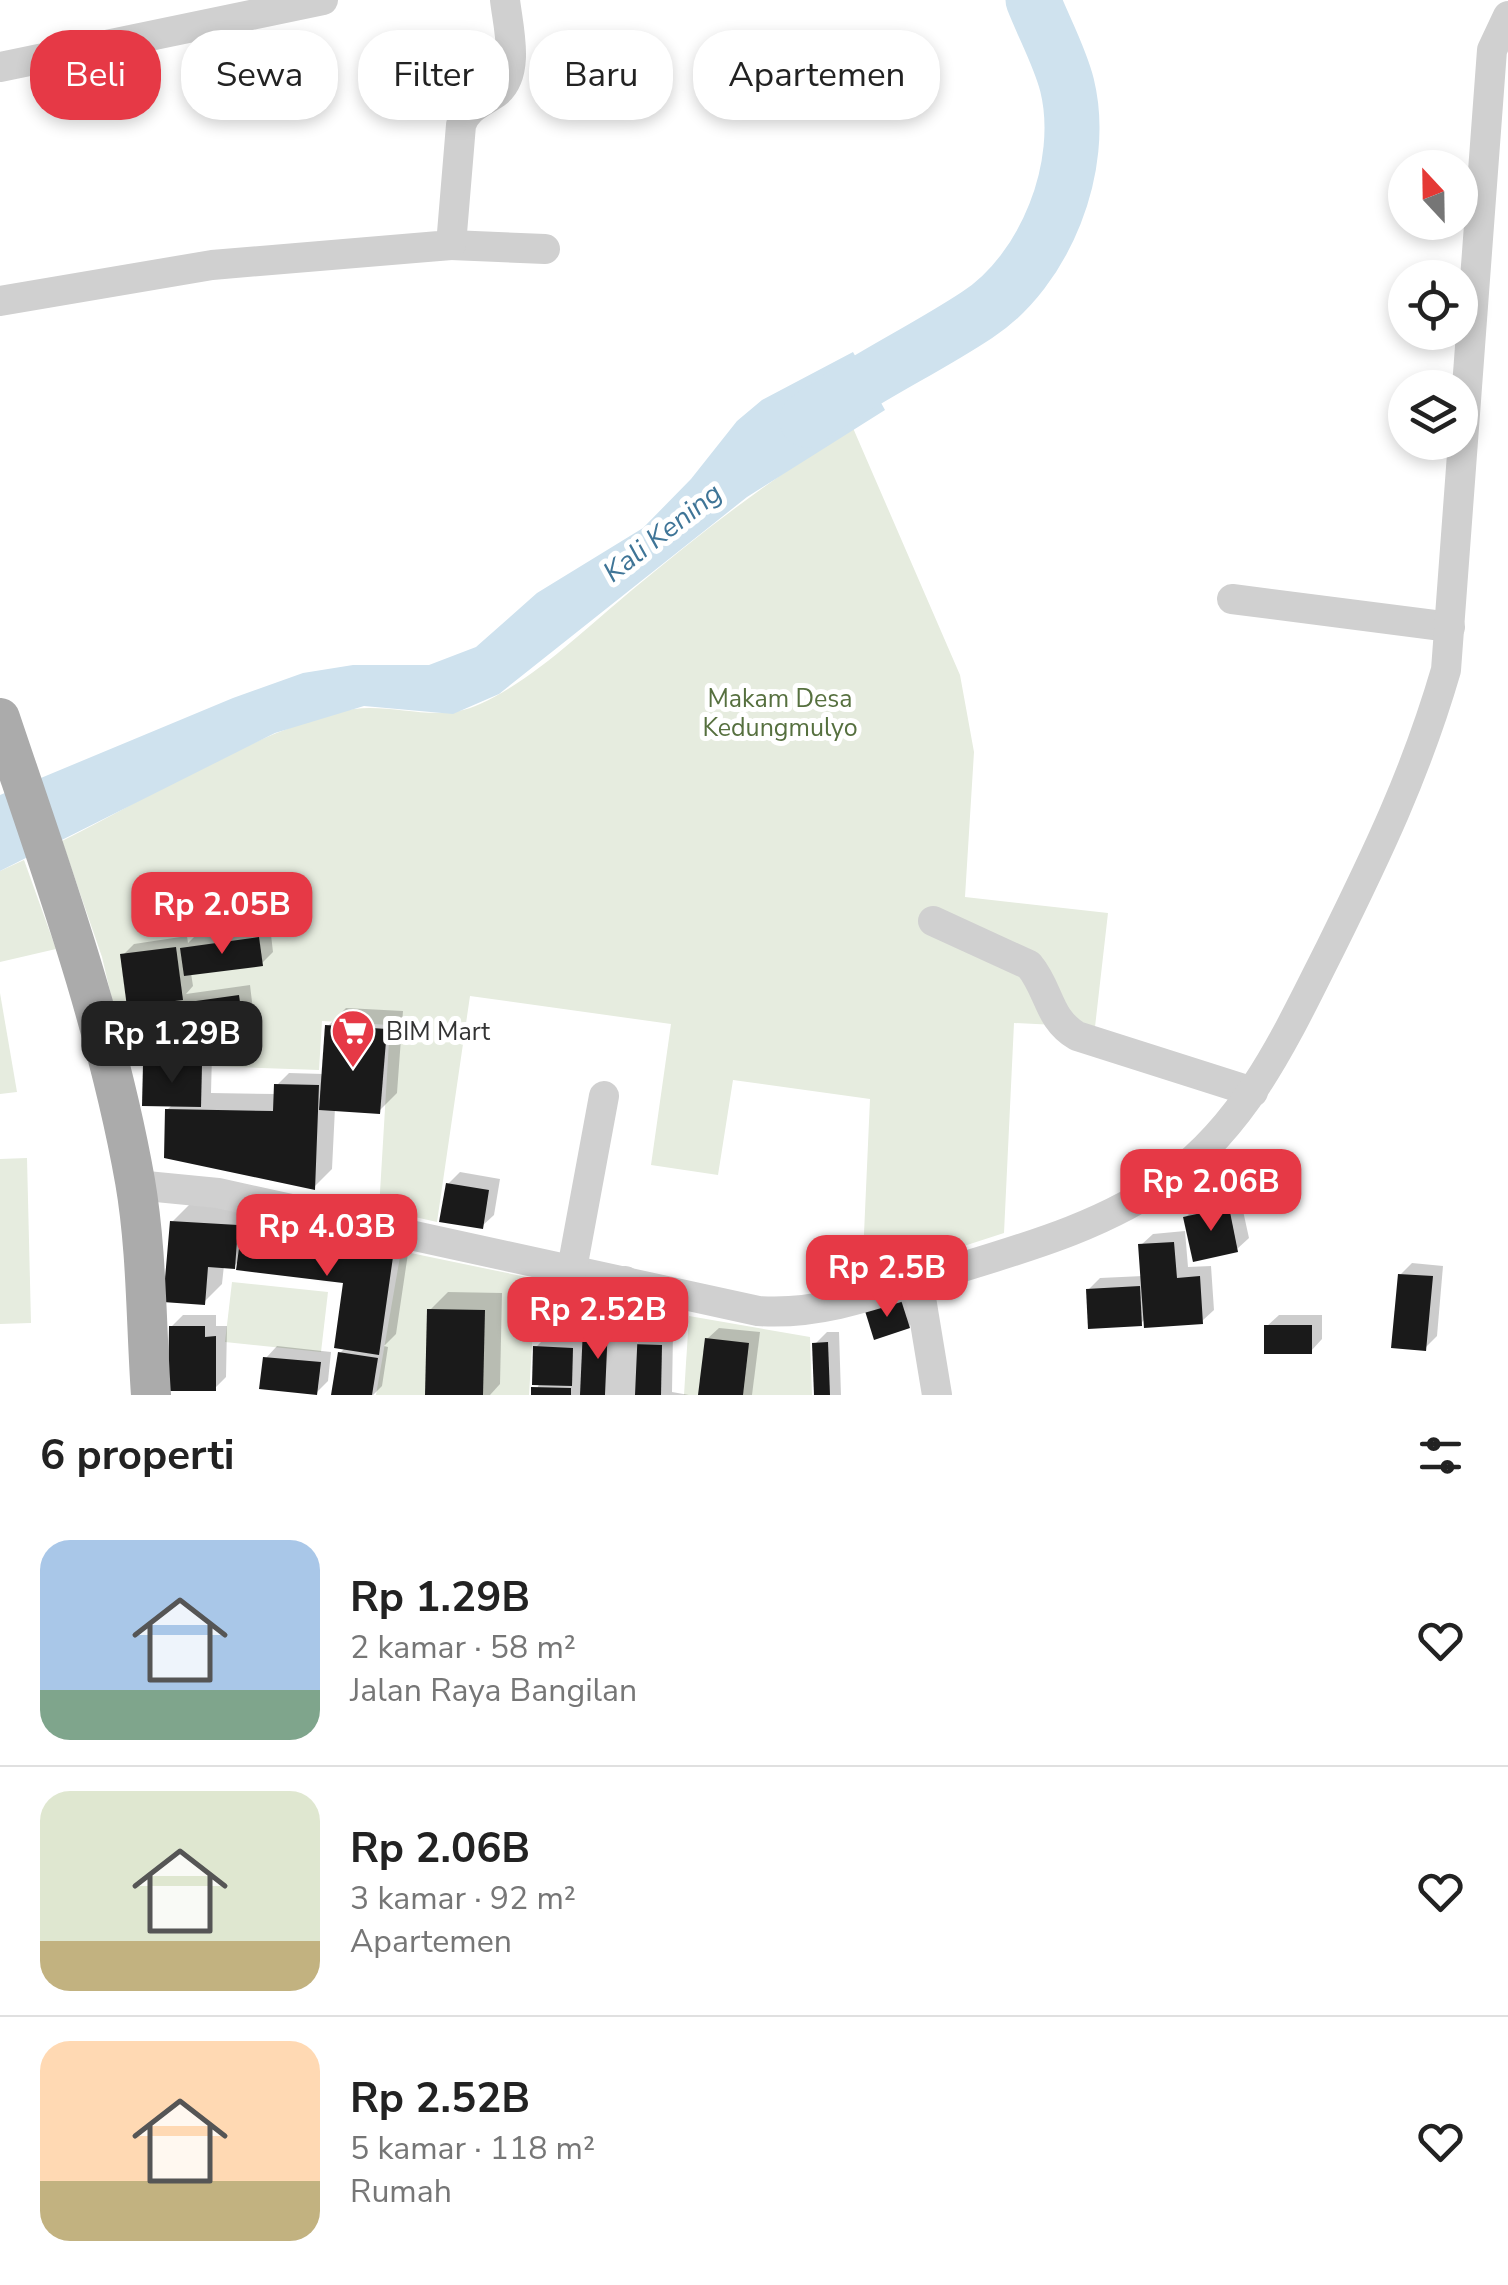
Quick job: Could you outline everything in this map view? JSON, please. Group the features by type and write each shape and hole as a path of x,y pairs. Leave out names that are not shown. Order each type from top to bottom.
{"main road":[{"path":"0,718 95,1016 136,1185 150,1395"}],"street":[{"path":"0,67 322,0"},
{"path":"451,244 461,124 465,114 506,85 511,67 506,0"},
{"path":"136,1185 218,1193 758,1310 800,1312 1041,1242 1138,1199 1196,1158 1252,1092 1398,812 1422,755 1441,687 1450,627 1492,50 1508,16"},
{"path":"0,301 212,265 451,244 545,249"},
{"path":"1232,599 1450,627"},
{"path":"933,921 1030,966 1039,977 1054,1019 1076,1036 1252,1092"},
{"path":"572,1269 604,1096"},
{"path":"918,1280 937,1395"},
{"path":"620,1395 625,1281"}],"green space":[{"name":"Makam Desa Kedungmulyo","path":"853,428 960,675 974,752 965,897 1108,913 1095,1027 1014,1023 1004,1233 862,1279 870,1099 733,1080 718,1175 651,1165 671,1024 470,996 437,1222 379,1209 390,1025 322,1021 319,1070 127,1063 102,957 62,841 197,770 302,723 356,709 445,713 480,704 521,681 559,652 739,505"},
{"path":"24,860 56,949 0,962 0,871"},
{"path":"0,993 17,1092 0,1094"},
{"path":"27,1158 31,1323 0,1324 0,1159"},
{"path":"401,1251 536,1279 529,1395 376,1395"},
{"path":"232,1282 328,1292 321,1352 225,1342"},
{"path":"689,1316 810,1337 812,1395 684,1395"}],"water":[{"path":"853,352 885,410 747,497 499,694 453,714 364,706 275,733 0,871 0,795 303,673 353,665 429,665 476,647 537,593 643,528 691,479 737,421 762,400"}],"building":[{"path":"259,937 263,966 184,976 180,948"},
{"path":"176,947 183,1000 127,1007 120,954"},
{"path":"239,995 243,1024 164,1035 160,1006"},
{"name":"BIM Mart","path":"325,1025 387,1029 380,1114 319,1110"},
{"path":"143,1064 202,1065 201,1107 142,1106"},
{"path":"274,1084 319,1085 315,1190 164,1158 165,1109 273,1111"},
{"path":"1219,1169 1229,1182 1214,1194 1204,1181"},
{"path":"446,1183 489,1190 483,1229 439,1222"},
{"path":"1229,1207 1238,1252 1193,1262 1183,1217"},
{"path":"170,1221 238,1225 235,1269 208,1267 205,1305 163,1302"},
{"path":"242,1227 348,1241 347,1251 393,1257 379,1355 334,1348 343,1283 236,1270"},
{"path":"1174,1242 1177,1278 1200,1276 1203,1324 1144,1328 1138,1244"},
{"path":"1398,1274 1433,1276 1426,1351 1391,1348"},
{"path":"1140,1286 1142,1326 1088,1329 1086,1289"},
{"path":"901,1300 910,1328 874,1340 865,1311"},
{"path":"427,1309 485,1310 483,1395 425,1395"},
{"path":"1264,1325 1312,1325 1312,1354 1264,1354"},
{"path":"169,1326 205,1326 205,1337 216,1336 216,1391 168,1391"},
{"path":"583,1328 617,1329 614,1395 580,1395"},
{"path":"705,1338 749,1343 743,1395 698,1395"},
{"path":"828,1342 830,1395 814,1395 812,1343"},
{"path":"631,1344 662,1345 661,1395 630,1395"},
{"path":"533,1346 573,1348 572,1386 532,1385"},
{"path":"338,1352 378,1358 372,1395 331,1395"},
{"path":"263,1357 321,1362 317,1395 259,1389"},
{"path":"531,1387 571,1388 571,1395 531,1395"}],"waterway":[{"name":"Kali Kening","path":"807,420 977,315 1023,272 1041,244 1065,182 1072,116 1064,74 1033,0"}],"place":[{"name":"BIM Mart","path":"353,1069"}]}
